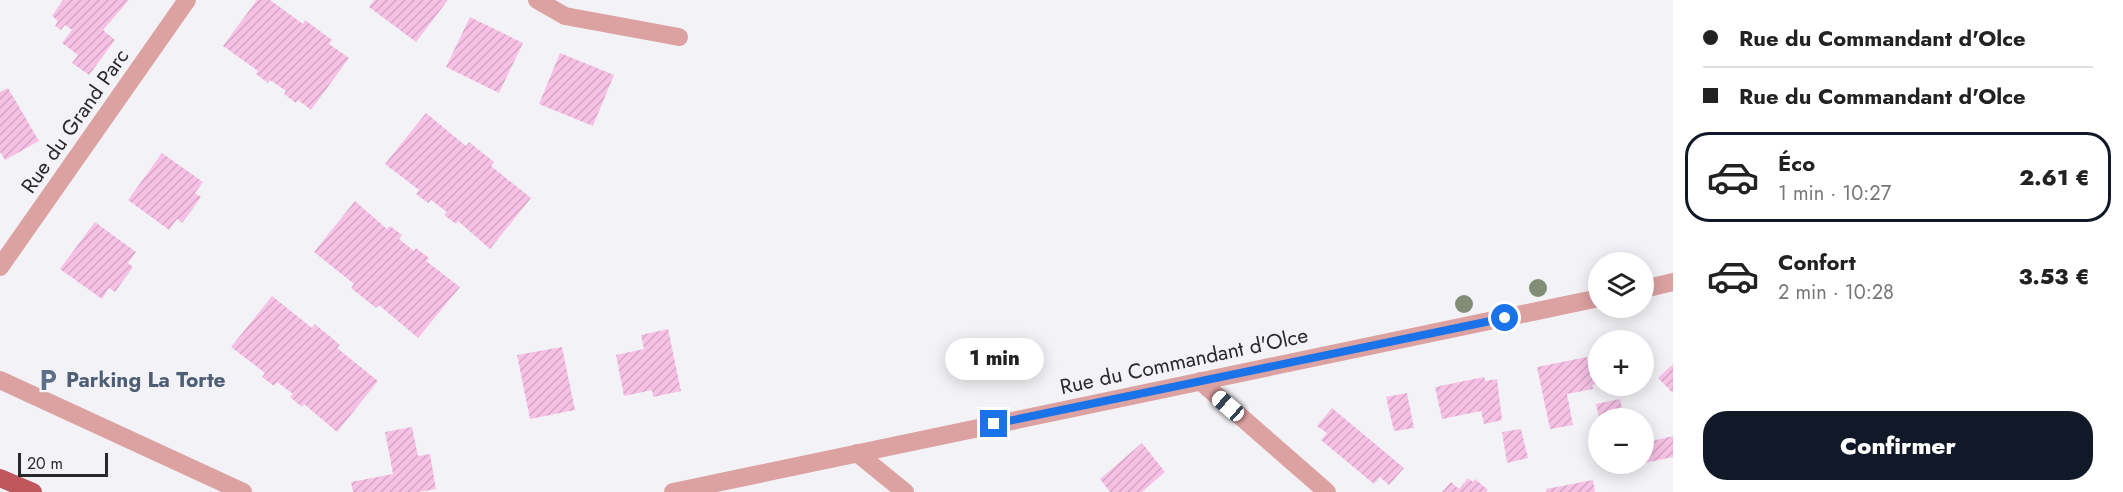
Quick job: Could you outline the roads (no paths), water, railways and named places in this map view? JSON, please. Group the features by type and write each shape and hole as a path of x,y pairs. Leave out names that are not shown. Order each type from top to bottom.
{"main road":[{"path":"0,478 33,492"}],"street":[{"name":"Rue du Grand Parc","path":"0,267 187,0"},
{"path":"537,0 565,16 679,37"},
{"path":"1654,287 1673,282"},
{"name":"Rue du Commandant d'Olce","path":"673,492 1588,300"},
{"path":"0,380 243,492"},
{"path":"1200,381 1327,492"},
{"path":"857,453 905,492"}],"place":[{"name":"Parking La Torte","path":"48,380"}]}
